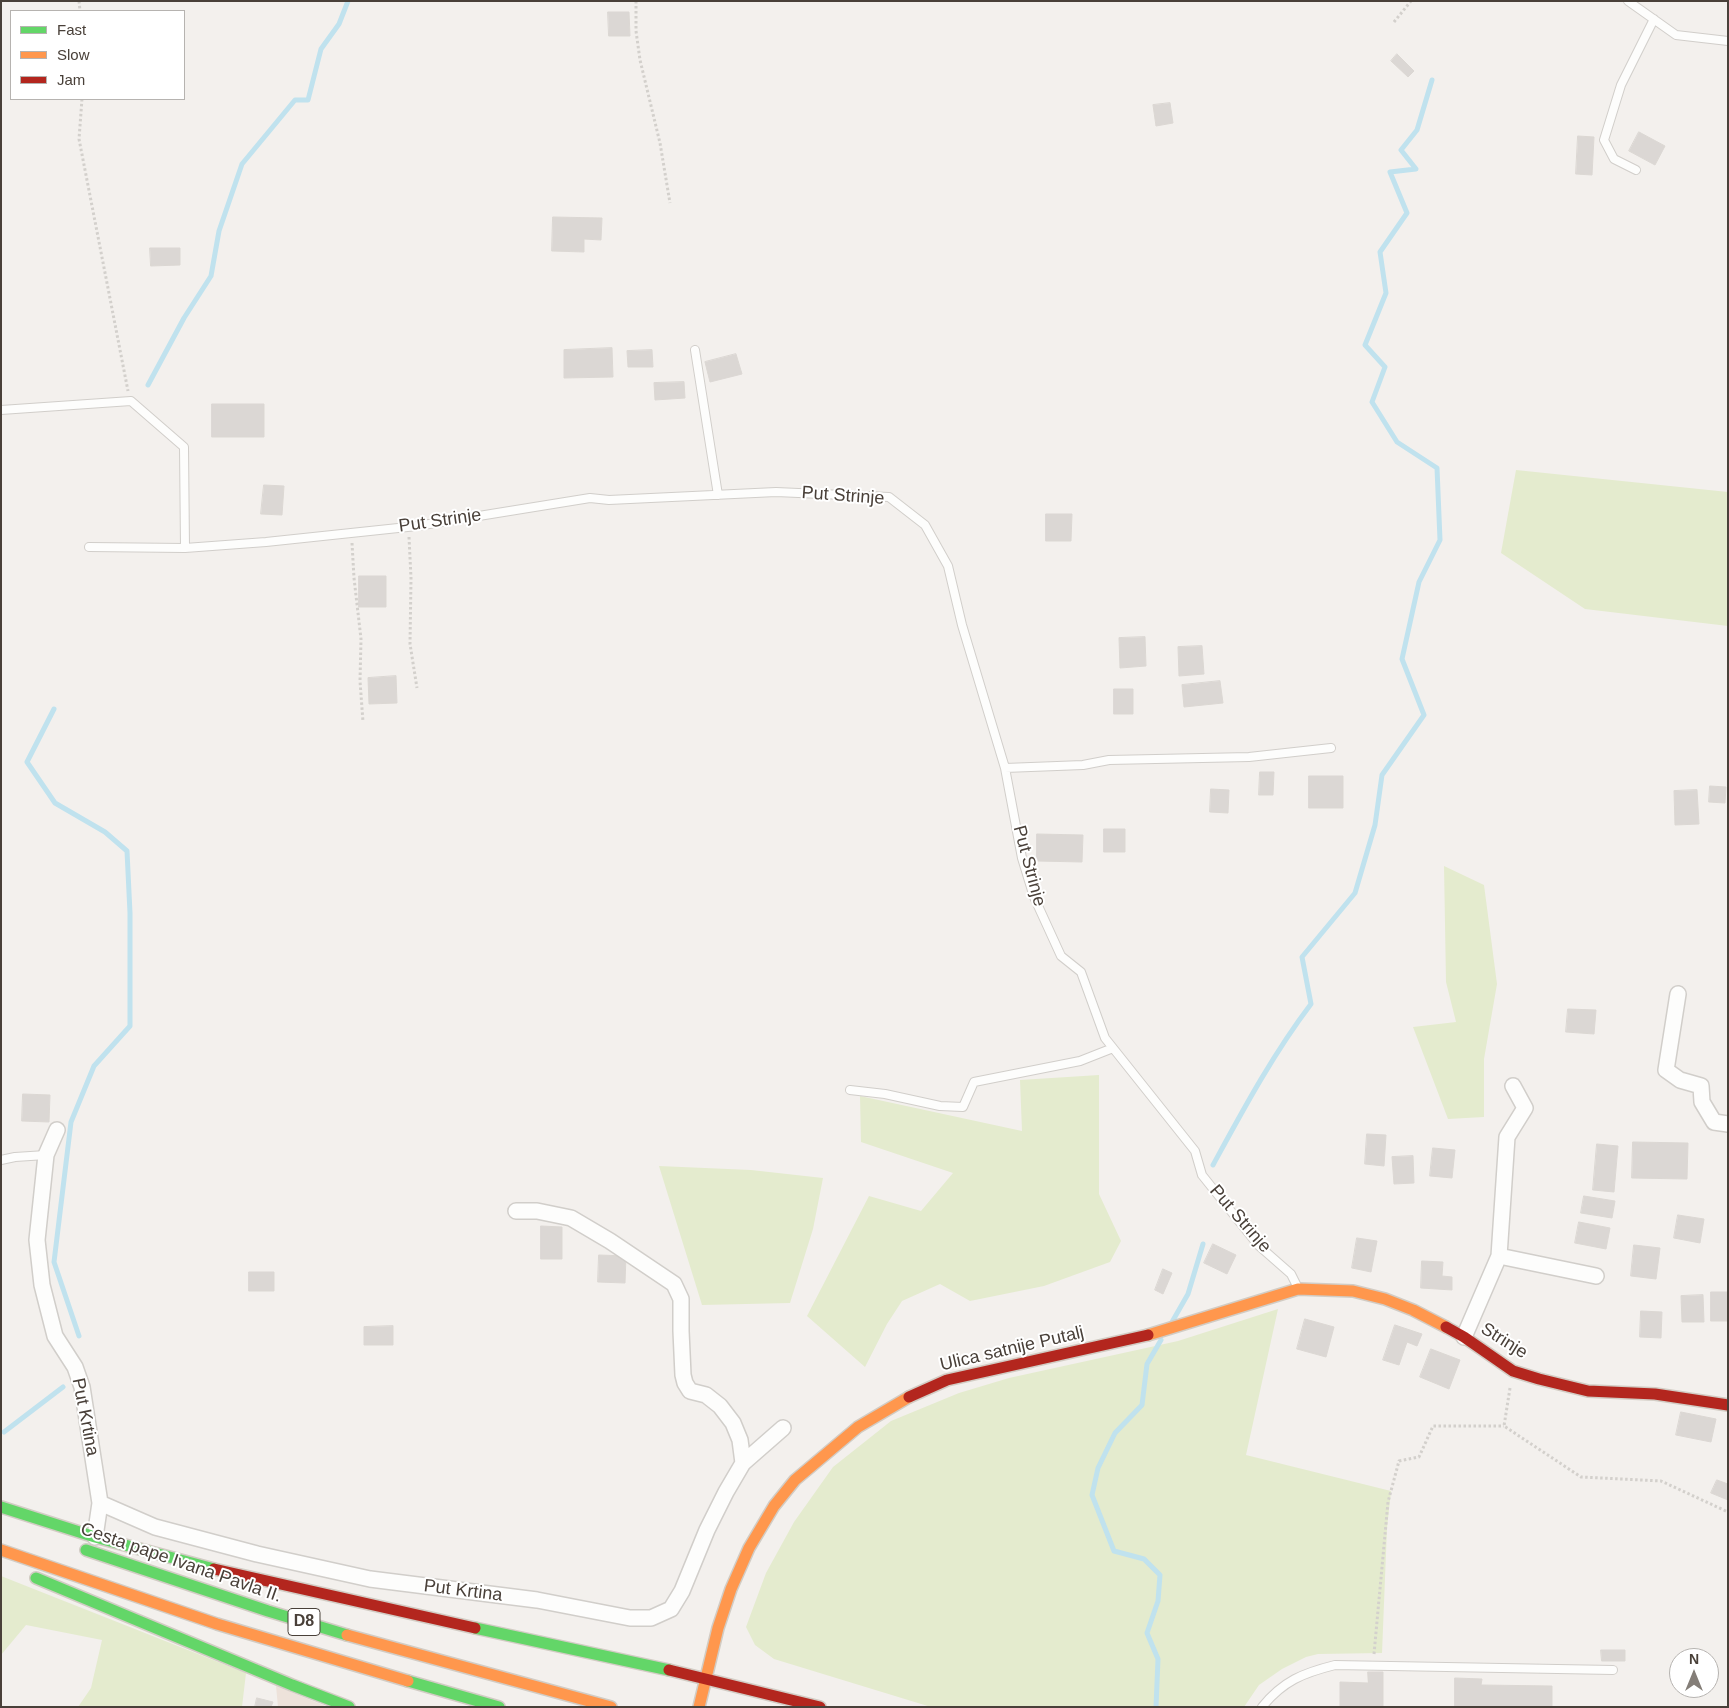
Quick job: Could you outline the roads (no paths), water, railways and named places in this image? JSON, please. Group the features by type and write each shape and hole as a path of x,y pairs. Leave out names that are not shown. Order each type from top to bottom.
{"main road":[{"name":"Ulica satnije Putalj","path":"699,1707 718,1628 731,1590 749,1548 774,1506 795,1480 858,1427 903,1399 947,1380 1154,1334 1298,1289"},
{"name":"Strinje","path":"1298,1289 1352,1291 1385,1299 1413,1310 1464,1337 1513,1371 1539,1379 1588,1390 1655,1394 1728,1405"},
{"path":"1,1507 95,1537 231,1574 705,1678 820,1707"},
{"name":"Cesta pape Ivana Pavla II.","path":"75,1546 268,1611 391,1648 611,1707"},
{"name":"D8","path":"1,1550 217,1624 499,1707"},
{"path":"29,1576 349,1707"}],"street":[{"path":"1678,994 1666,1070 1680,1080 1701,1086 1702,1102 1714,1122 1728,1124"},
{"path":"1464,1337 1499,1256 1507,1137 1526,1108 1513,1086"},
{"name":"Put Krtina","path":"57,1130 46,1155 37,1240 42,1285 55,1336 75,1367 82,1387 100,1503 95,1537"},
{"path":"516,1211 537,1211 571,1218 610,1241 674,1284 681,1299 683,1375 685,1383 690,1391 706,1395 720,1406 733,1422 740,1440 743,1463"},
{"path":"1499,1256 1596,1276"},
{"name":"Put Krtina","path":"100,1503 155,1528 257,1554 370,1579 537,1600 630,1618 650,1618 671,1609 682,1591 707,1530 743,1463 783,1428"}],"lane":[{"path":"1628,1 1676,35 1728,41"},
{"path":"1636,170 1614,159 1604,140 1621,85 1654,20"},
{"path":"695,350 718,495"},
{"path":"1,410 130,401 184,447 185,548"},
{"name":"Put Strinje","path":"89,547 185,548 266,542 408,527 590,498 609,500 776,492 889,497 925,525 948,566 962,625 1005,768 1022,858 1034,896 1061,956 1081,972 1105,1038 1195,1151 1202,1174 1258,1245 1291,1274 1298,1289"},
{"path":"1005,768 1083,765 1110,760 1248,757 1332,748"},
{"path":"850,1090 885,1094 940,1106 963,1107 974,1082 1080,1061 1114,1048"},
{"path":"1,1160 46,1155"},
{"path":"1262,1707 1274,1692 1310,1672 1335,1665 1613,1670"}],"waterway":[{"path":"148,385 184,318 211,276 219,231 242,164 295,100 308,100 321,49 339,24 348,1"},
{"path":"1213,1165 1271,1062 1311,1004 1302,957 1355,893 1375,825 1382,775 1424,715 1402,659 1419,582 1440,540 1437,468 1397,442 1372,402 1385,367 1365,345 1386,293 1380,252 1407,213 1390,172 1416,169 1401,150 1417,130 1432,80"},
{"path":"54,709 27,762 55,803 105,832 127,851 130,913 130,1026 94,1066 71,1122 54,1262 79,1336"},
{"path":"1172,1322 1188,1294 1203,1244"},
{"path":"1156,1707 1158,1659 1147,1633 1158,1601 1160,1575 1144,1559 1114,1551 1092,1495 1098,1468 1115,1433 1142,1405 1147,1364 1161,1340"},
{"path":"4,1432 63,1387"}]}
